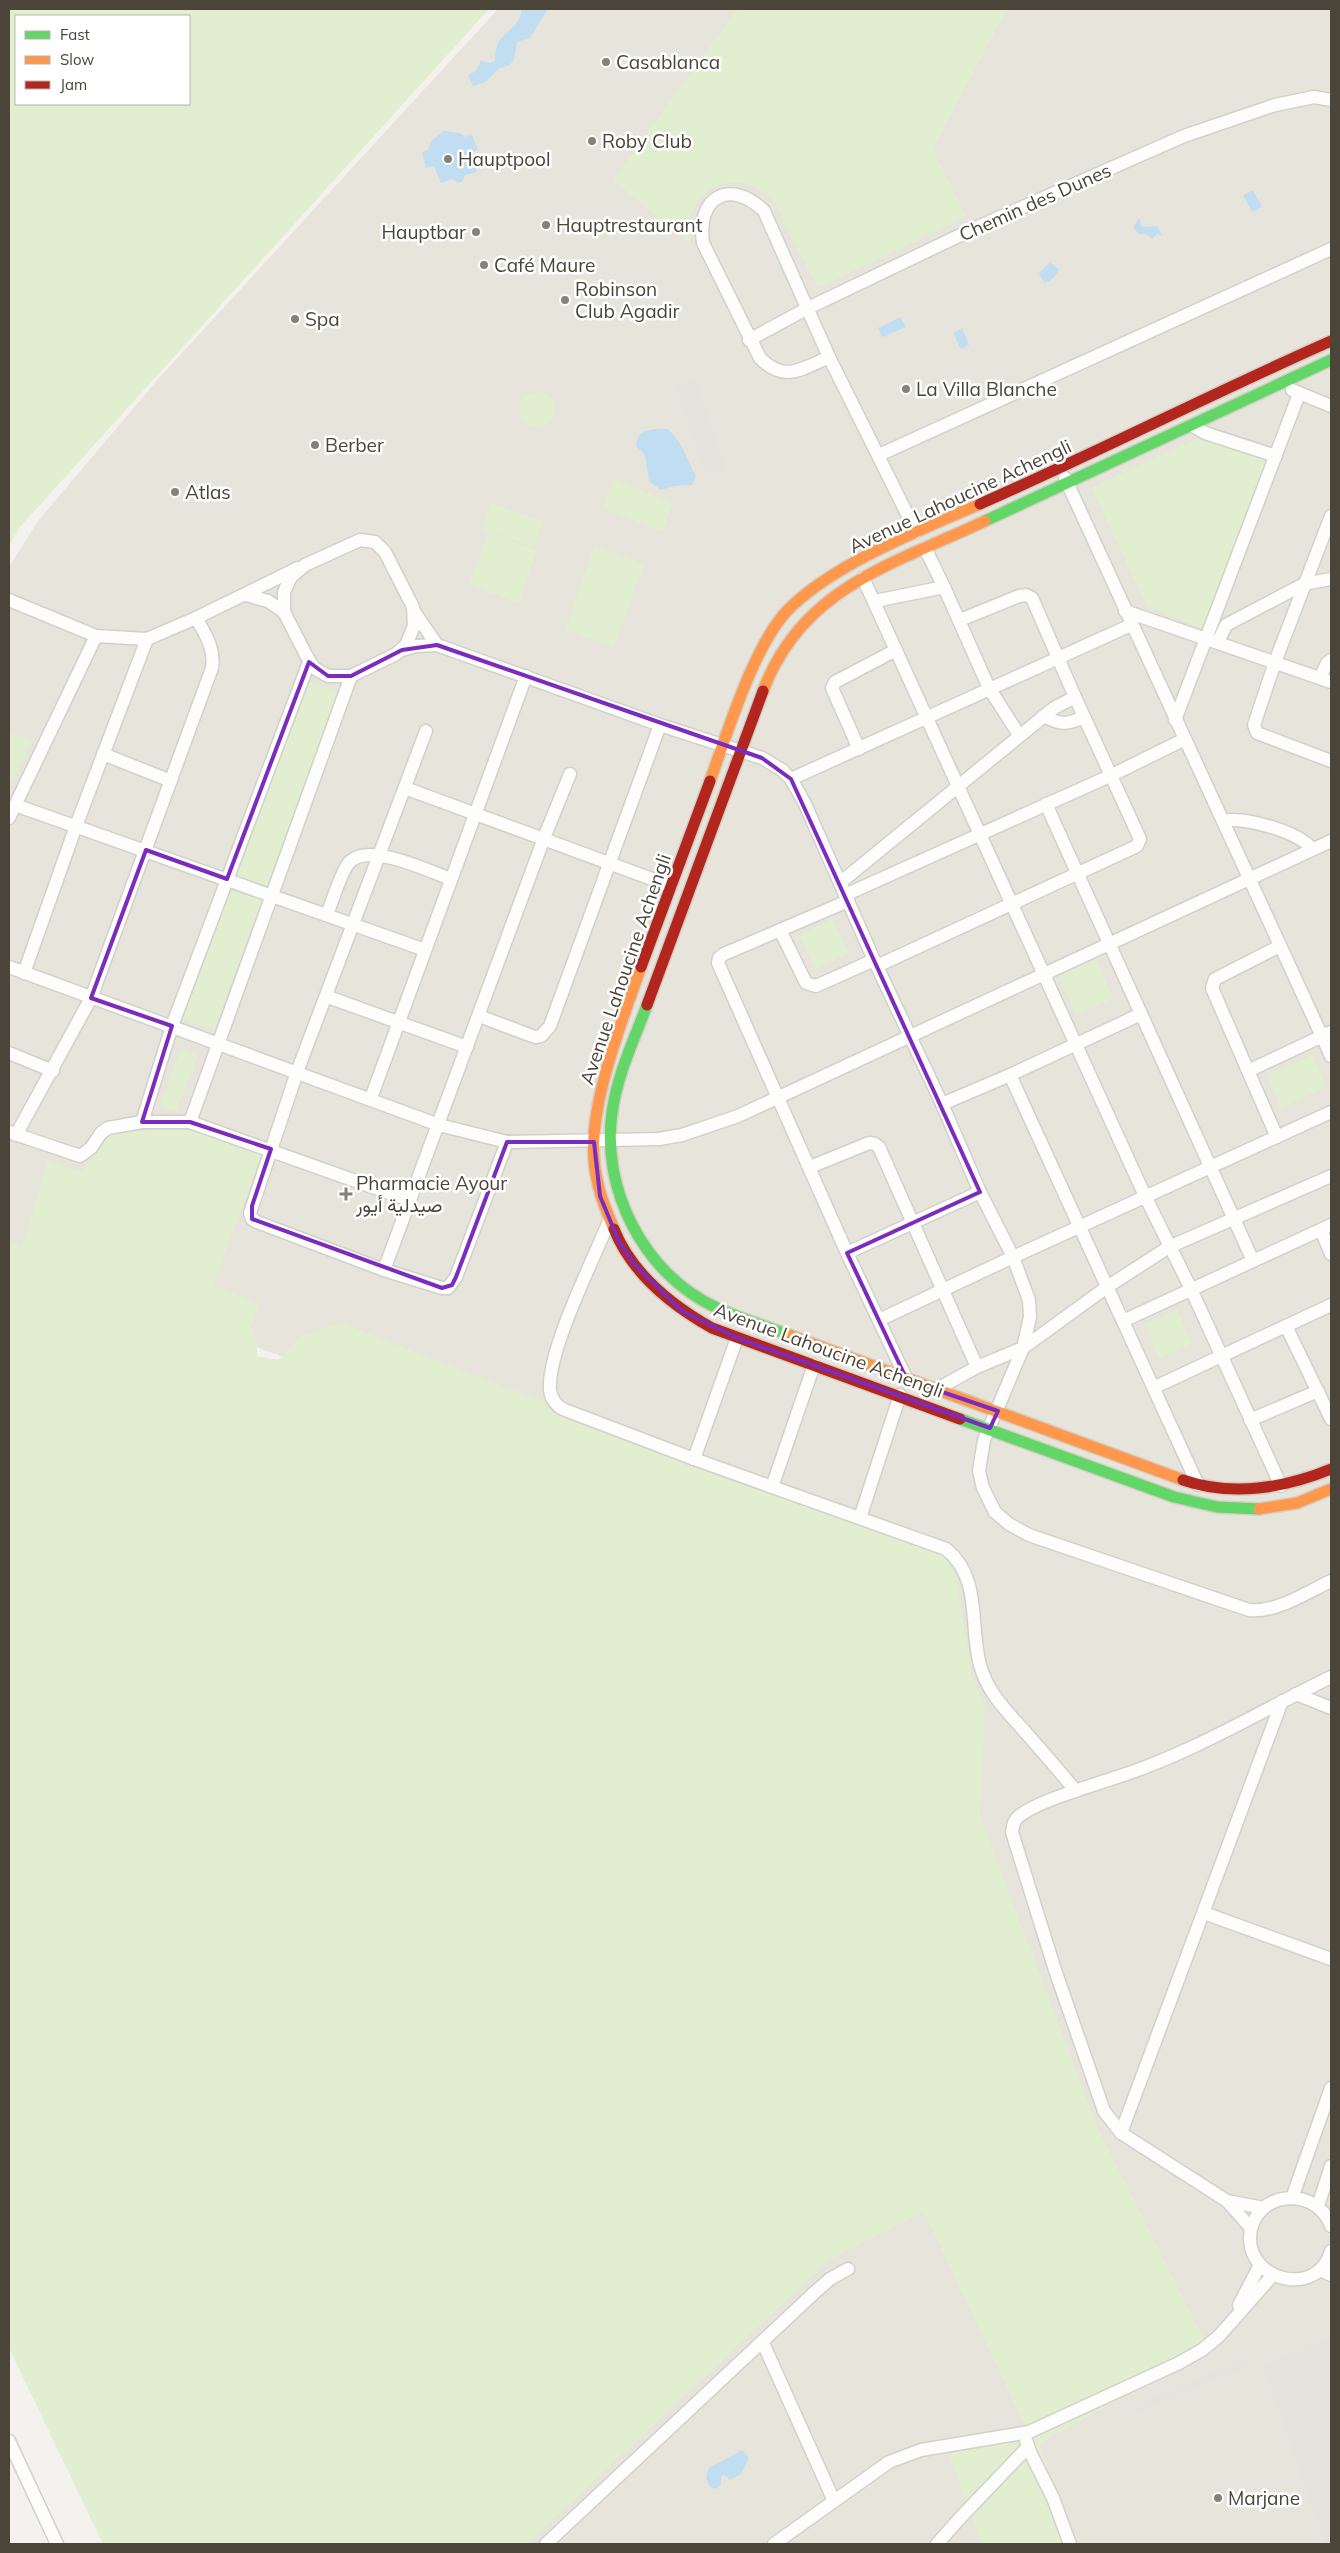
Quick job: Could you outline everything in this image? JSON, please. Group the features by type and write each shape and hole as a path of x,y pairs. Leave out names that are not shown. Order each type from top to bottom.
{"street":[{"name":"Chemin des Dunes","path":"749,340 806,309 973,229 1184,136 1283,103 1314,97 1331,100"},
{"path":"829,357 794,372 782,372 771,369 760,358 749,340 704,242 701,225 703,212 713,200 723,195 736,194 755,202 764,211 806,309 916,532"},
{"path":"879,455 1331,248"},
{"name":"Avenue Lahoucine Achengli","path":"1331,341 1267,369 1060,469 916,532 828,580 806,594 785,613 760,653 723,746 623,1017 602,1084 595,1116 594,1142 600,1196 609,1221 624,1250 652,1286 682,1311 712,1328 900,1395 1174,1497 1207,1506 1252,1510 1274,1508 1292,1504 1331,1488"},
{"name":"Avenue Lahoucine Achengli","path":"1331,360 1193,426 863,578 840,590 796,627 778,656 740,752 621,1074 611,1117 610,1141 613,1179 623,1209 651,1256 679,1285 714,1307 907,1380 998,1411 1198,1485 1256,1490 1304,1481 1331,1469"},
{"path":"1284,383 1299,394 1331,406"},
{"path":"1175,720 1213,640 1299,394"},
{"path":"1193,426 1206,433 1276,456"},
{"path":"1060,469 1280,946 1327,1034 1331,1056"},
{"path":"1330,522 1304,584 1275,662 1254,730 1331,760"},
{"path":"9,600 96,636 147,639 246,595 304,565 360,540 374,542 385,552 414,613 438,645"},
{"path":"925,548 960,620 988,688 1019,735"},
{"path":"304,565 296,571 287,584 283,598 284,612 309,662 328,676 351,676 402,650 416,646 438,645 660,725 762,758 782,770 791,779 805,804 942,1104 980,1192 1013,1256 1029,1300 1030,1317 1023,1348 998,1411 984,1440 979,1471 990,1505 999,1516 1029,1536 1249,1610 1257,1611 1278,1606 1331,1581"},
{"path":"863,578 1011,905 1044,972 1145,1196 1191,1289 1281,1486"},
{"path":"1213,640 1226,625 1304,584 1331,579"},
{"path":"875,601 944,587"},
{"path":"246,595 268,601 284,612"},
{"path":"780,930 806,983 816,986 876,963 1011,905 1078,874 1140,842 1140,835 1084,717 1037,605 1032,598 1026,595 960,620"},
{"path":"1125,611 1326,680 1327,663 1331,660"},
{"path":"402,650 413,633 414,613"},
{"path":"196,618 211,645 212,668 91,998 53,1071 12,1133 80,1156 91,1148 101,1133 108,1128 142,1122 190,1122 271,1149 410,1200"},
{"path":"791,779 1058,656 1131,625"},
{"path":"9,818 96,636"},
{"path":"24,972 76,826 147,639"},
{"path":"859,748 832,688 835,682 896,650"},
{"path":"142,1122 172,1026 309,662"},
{"path":"190,1122 351,676"},
{"path":"370,1098 526,676"},
{"path":"841,882 1043,716 1060,703 1075,697"},
{"path":"1043,716 1059,723 1070,723 1084,717"},
{"path":"479,1016 535,1037 541,1036 546,1032 660,725"},
{"path":"426,730 353,923 328,997 297,1072 252,1206 252,1219 384,1270 442,1288 452,1285 507,1142"},
{"path":"907,1380 718,963 719,958 847,898 978,833 1112,775 1184,740"},
{"path":"103,754 171,781"},
{"path":"384,1270 544,838 570,774"},
{"path":"405,788 671,886"},
{"path":"1046,804 1253,1261"},
{"path":"15,805 425,950"},
{"path":"1223,820 1245,820 1299,838 1312,849"},
{"path":"9,967 370,1098 439,1125 507,1142 594,1142 682,1135 738,1116 1044,972 1331,841"},
{"path":"327,914 348,864 355,858 379,854 451,879"},
{"path":"1277,1137 1212,988 1212,983 1214,979 1280,946"},
{"path":"328,997 467,1047"},
{"path":"942,1104 1142,1014"},
{"path":"1248,1071 1327,1034"},
{"path":"9,1053 53,1071"},
{"path":"1010,1075 1078,1227 1155,1388 1198,1485"},
{"path":"880,1320 1013,1256 1212,1168 1331,1112"},
{"path":"810,1167 869,1143 879,1147 977,1367"},
{"path":"937,1389 977,1367 1023,1348 1107,1287 1169,1247 1331,1176"},
{"path":"848,1253 980,1192"},
{"path":"609,1221 562,1334 551,1373 552,1397 557,1405 565,1410 694,1459 946,1548 956,1556 965,1570 972,1598 980,1663 986,1683 994,1698 1076,1791"},
{"path":"1123,1321 1326,1227 1331,1254"},
{"path":"1155,1388 1331,1305"},
{"path":"1286,1326 1331,1419"},
{"path":"694,1459 738,1338"},
{"path":"772,1487 814,1365"},
{"path":"1250,1420 1318,1391"},
{"path":"860,1518 900,1395"},
{"path":"1252,2228 1227,2201 1121,2132 1109,2118 1100,2103 1012,1832 1013,1824 1023,1814 1076,1791 1135,1772 1218,1736 1331,1676"},
{"path":"1296,1694 1331,1708"},
{"path":"1121,2132 1282,1701"},
{"path":"1204,1913 1331,1959"},
{"path":"1292,2198 1331,2088"},
{"path":"1318,2206 1331,2166"},
{"path":"1331,2226 1318,2206 1300,2198 1280,2199 1264,2208 1252,2228 1250,2239 1254,2257 1260,2266 1272,2276 1294,2281 1326,2272 1331,2251"},
{"path":"1227,2201 1264,2208"},
{"path":"1231,2321 1260,2266"},
{"path":"546,2544 763,2343 814,2293 830,2279 848,2269"},
{"path":"774,2544 889,2462 904,2455 921,2450 1024,2433 1084,2407 1202,2350 1219,2336 1272,2276"},
{"path":"763,2343 834,2501"},
{"path":"1024,2433 1028,2447 1053,2498 1070,2544"},
{"path":"9,2441 57,2544"},
{"path":"937,2544 1028,2447"}],"highlighted area":[{"path":"437,645 762,758 791,779 980,1192 847,1253 907,1380 998,1411 990,1428 737,1338 682,1311 635,1265 619,1242 600,1196 594,1142 507,1142 456,1277 452,1285 442,1288 252,1219 252,1206 271,1149 190,1122 142,1122 172,1026 91,998 146,850 227,879 309,662 328,676 351,676 402,650"}],"shaded area":[{"path":"498,9 1331,9 1331,2544 454,2544 930,2095 1079,2131 898,1581 9,1257 9,567 38,521 159,378"},
{"path":"695,379 726,469 706,476 675,385"},
{"path":"1331,2337 1331,2544 1325,2544 1263,2365"},
{"path":"1247,2357 1250,2365 1122,2419 1120,2415 1141,2406 1140,2403"}],"green space":[{"path":"9,9 489,9 19,528 9,546"},
{"path":"737,9 1007,9 933,149 966,217 818,288 776,204 760,189 744,183 728,183 714,188 701,197 693,210 689,226 691,245 613,180"},
{"path":"537,392 544,393 550,397 554,403 554,417 550,423 544,427 537,428 530,427 524,423 520,417 519,410 520,403 524,397 530,393"},
{"path":"1205,438 1222,442 1268,461 1207,630 1147,607 1092,489 1092,487 1197,439"},
{"path":"613,479 673,503 662,532 602,508"},
{"path":"491,503 543,521 534,547 482,529"},
{"path":"488,532 537,550 519,603 469,585"},
{"path":"594,546 644,564 614,647 565,630"},
{"path":"306,680 339,691 266,888 234,877"},
{"path":"9,733 33,740 9,788"},
{"path":"230,890 261,900 214,1030 182,1019"},
{"path":"832,919 849,953 815,969 799,935"},
{"path":"1097,960 1113,999 1076,1015 1059,976"},
{"path":"181,1048 198,1055 176,1111 160,1106"},
{"path":"1312,1055 1326,1087 1281,1108 1267,1075"},
{"path":"194,1127 262,1154 213,1285 260,1304 251,1327 257,1343 257,1356 278,1360 303,1335 341,1323 542,1401 553,1413 944,1555 956,1575 971,1673 985,1707 980,1816 1098,2129 1209,2349 1039,2444 1077,2544 981,2544 949,2454 1027,2430 924,2212 829,2260 527,2544 103,2544 9,2348 9,1243 22,1247 48,1160 82,1172 101,1142 115,1133"},
{"path":"1177,1310 1192,1344 1159,1358 1145,1324"}],"water":[{"path":"522,9 548,9 530,38 517,42 514,59 510,65 500,68 485,82 473,86 468,75 476,71 481,61 490,63 495,61 496,50 502,37 516,23"},
{"name":"Hauptpool","path":"444,131 459,133 466,137 472,135 478,150 471,153 477,172 465,175 462,182 459,183 452,179 441,183 434,166 426,168 422,152 428,150 432,140"},
{"path":"1253,190 1262,207 1252,212 1243,195"},
{"path":"1139,218 1142,227 1157,226 1163,236 1157,234 1152,239 1146,234 1138,234 1133,227"},
{"path":"1050,262 1059,270 1053,279 1044,283 1039,273"},
{"path":"901,317 906,327 882,337 878,328"},
{"path":"962,328 969,345 961,349 953,333"},
{"path":"656,429 667,429 681,445 696,476 692,485 674,486 661,490 649,481 645,455 636,446 638,438 642,433"},
{"path":"742,2450 749,2458 741,2474 730,2480 724,2474 721,2477 721,2485 715,2489 709,2486 706,2477 709,2468"}],"traffic: fast":[{"path":"985,521 1331,360"},
{"path":"647,1005 622,1071 612,1113 610,1142 613,1171 621,1199 633,1226 648,1251 667,1273 690,1292 724,1311 789,1335"},
{"path":"960,1419 1174,1497 1217,1507 1259,1509"}],"traffic: slow":[{"path":"710,781 752,669 774,628 786,612 804,595 851,564 904,537 980,504"},
{"path":"763,691 780,656 801,627 826,603 855,583 885,566 985,521"},
{"path":"614,1229 604,1204 597,1178 594,1160 594,1138 602,1089 616,1037 641,967"},
{"path":"789,1335 1183,1480"},
{"path":"1259,1509 1297,1503 1331,1489"}],"traffic: jam":[{"path":"980,504 1331,341"},
{"path":"647,1005 763,691"},
{"path":"641,967 710,781"},
{"path":"614,1229 631,1260 654,1287 682,1309 712,1328 960,1419"},
{"path":"1183,1480 1220,1488 1258,1488 1295,1481 1331,1469"}],"place":[{"name":"Casablanca","path":"606,62"},
{"name":"Roby Club","path":"592,141"},
{"name":"Hauptpool","path":"448,159"},
{"name":"Hauptrestaurant","path":"546,225"},
{"name":"Hauptbar","path":"476,232"},
{"name":"Café Maure","path":"484,265"},
{"name":"Robinson Club Agadir","path":"565,300"},
{"name":"Spa","path":"295,319"},
{"name":"La Villa Blanche","path":"906,389"},
{"name":"Berber","path":"315,445"},
{"name":"Atlas","path":"175,492"},
{"name":"Pharmacie Ayour صيدلية أيور","path":"346,1194"},
{"name":"Marjane","path":"1218,2498"}]}
